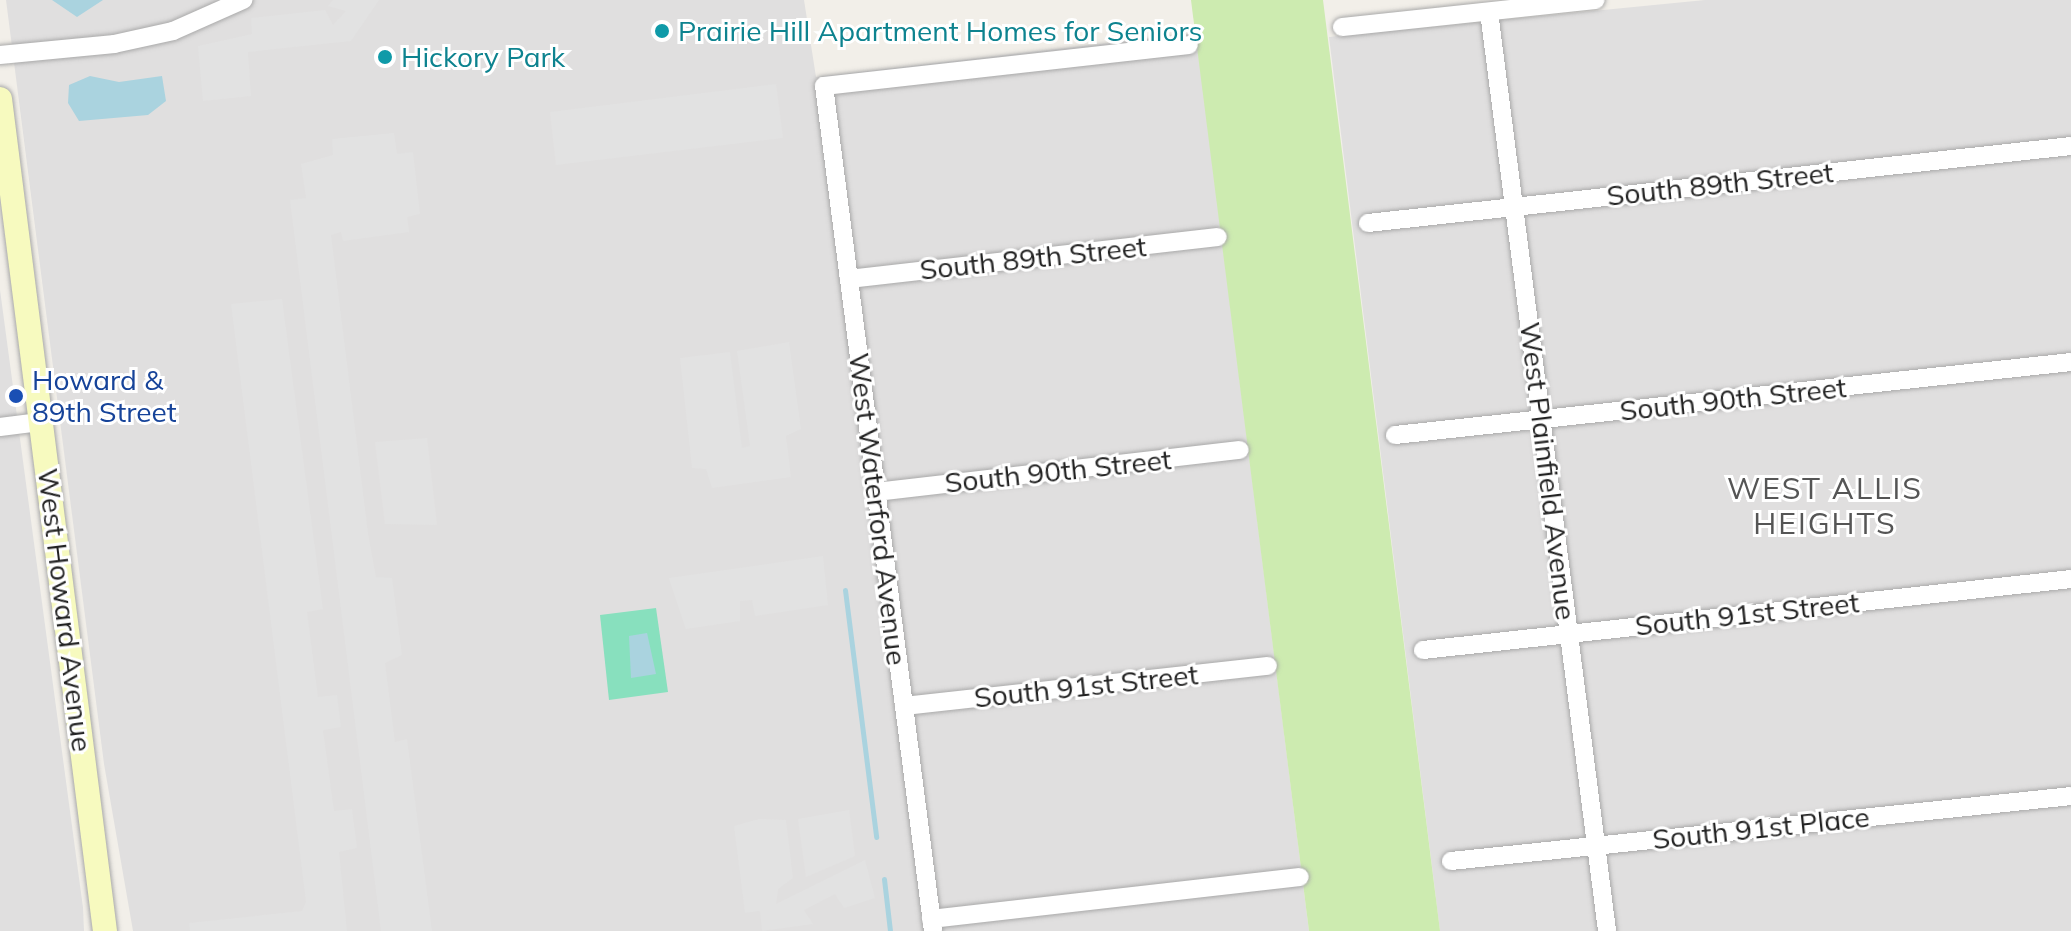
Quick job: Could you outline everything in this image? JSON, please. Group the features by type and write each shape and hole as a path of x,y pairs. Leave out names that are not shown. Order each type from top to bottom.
{"street":[{"path":"0,55 173,31 243,0"},
{"path":"1342,27 1596,0"},
{"name":"West Plainfield Avenue","path":"1489,12 1607,931"},
{"name":"West Waterford Avenue","path":"932,925 824,86 1189,45"},
{"name":"West Howard Avenue","path":"0,99 105,931"},
{"name":"South 89th Street","path":"1368,223 2071,146"},
{"name":"South 89th Street","path":"849,279 1218,237"},
{"name":"South 90th Street","path":"1395,435 2071,362"},
{"path":"0,427 40,422"},
{"name":"South 90th Street","path":"876,492 1240,450"},
{"name":"South 91st Street","path":"1423,650 2071,579"},
{"name":"South 91st Street","path":"904,706 1268,666"},
{"name":"South 91st Place","path":"1451,861 2071,796"},
{"path":"932,925 1300,877"}],"shaded area":[{"path":"6,0 804,0 816,77 1196,33 1309,931 133,931 104,764"},
{"path":"333,0 379,0 351,41 248,52 251,96 203,101 198,46 252,34 251,18 325,10 333,25 346,11 328,6"},
{"path":"1705,0 2071,0 2071,931 1440,931 1329,37"},
{"path":"776,84 783,138 556,165 550,112"},
{"path":"394,133 397,154 413,152 420,214 407,217 409,232 343,241 341,232 331,235 368,533 376,577 392,578 402,655 385,663 395,742 407,739 432,931 381,931 290,200 306,198 301,164 333,155 332,139"},
{"path":"0,290 83,908 84,931 0,931"},
{"path":"282,299 323,609 307,612 318,697 337,695 341,727 323,730 334,811 352,809 357,848 339,852 347,931 190,931 189,923 302,911 306,902 231,304"},
{"path":"789,342 801,429 786,436 791,477 712,488 706,469 692,468 680,358 730,352 742,448 750,446 737,351"},
{"path":"427,438 437,525 385,524 375,442"},
{"path":"823,556 828,605 755,616 752,600 740,601 740,621 686,629 669,578"},
{"path":"849,810 855,856 806,877 798,819"},
{"path":"759,819 786,820 793,878 778,889 776,904 865,860 875,898 844,908 835,894 804,910 813,924 762,931 760,911 745,913 734,826"}],"green space":[{"path":"1191,0 1323,0 1440,931 1309,931"},
{"path":"656,608 668,692 609,700 600,615"}],"water":[{"path":"52,0 103,0 77,17"},
{"path":"90,76 119,82 162,76 166,101 148,115 79,121 68,103 69,85"},
{"path":"647,633 656,674 631,678 629,636"}],"waterway":[{"path":"845,590 876,837"},
{"path":"884,879 890,931"}],"place":[{"name":"Prairie Hill Apartment Homes for Seniors","path":"662,31"},
{"name":"Hickory Park","path":"385,57"},
{"name":"Howard & 89th Street","path":"16,396"}],"district":[{"name":"WEST ALLIS HEIGHTS","path":"1825,505"}]}
